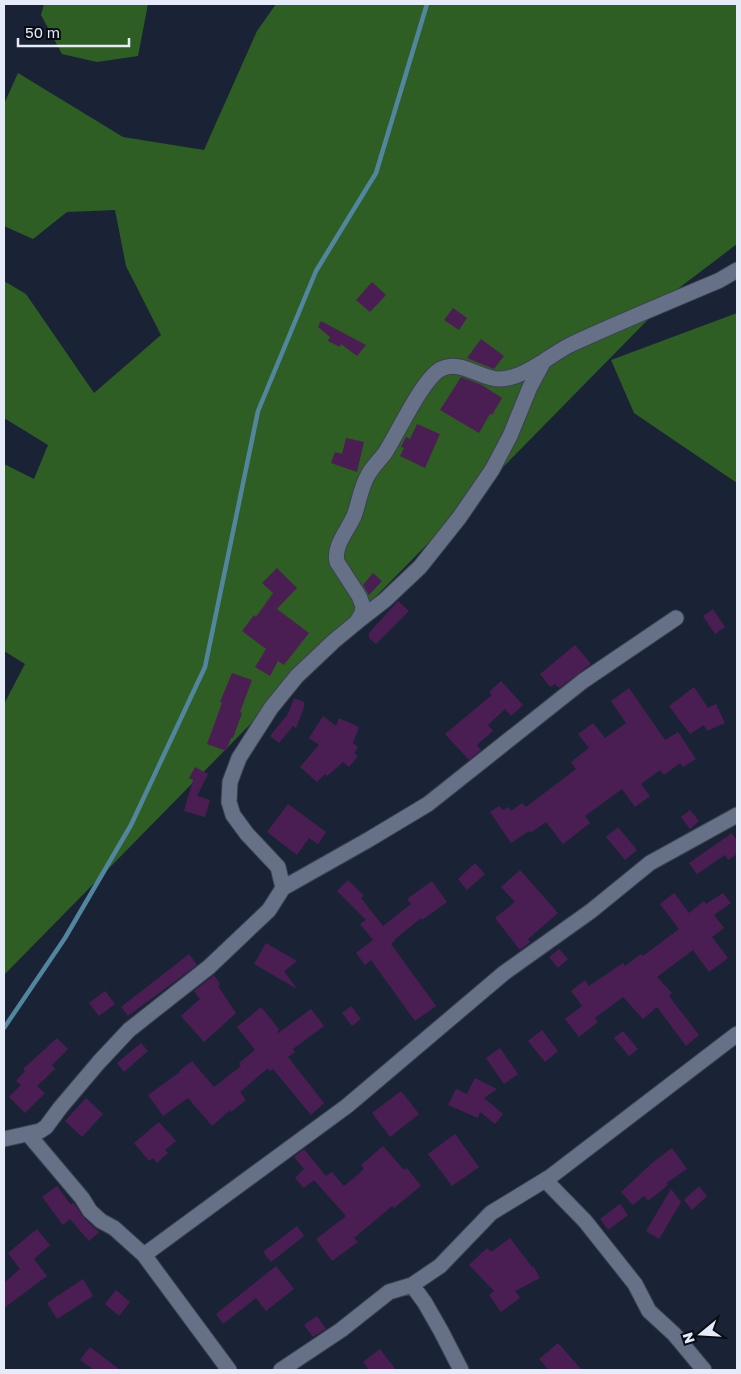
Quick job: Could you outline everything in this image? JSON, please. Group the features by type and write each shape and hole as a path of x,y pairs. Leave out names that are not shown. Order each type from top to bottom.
{"street":[{"path":"357,622 364,609 337,562 339,545 354,516 360,490 427,380 440,369 449,366 460,367 478,374 500,379 518,375 571,344 720,280 737,270"},
{"path":"284,888 278,867 247,834 233,815 230,802 230,782 239,758 271,708 297,676 334,641 385,600 420,567 459,518 492,470 510,436 530,387 545,360"},
{"path":"4,1139 40,1131 46,1127 99,1062 129,1030 210,967 269,910 284,888 428,804 583,681 676,618"},
{"path":"144,1255 348,1106 504,974 591,911 650,863 737,816"},
{"path":"281,1370 341,1330 389,1292 412,1285 440,1266 491,1213 546,1180 737,1034"},
{"path":"28,1134 82,1198 90,1211 100,1221 114,1228 144,1255 229,1370"},
{"path":"546,1180 585,1221 635,1284 649,1311 674,1334 704,1370"},
{"path":"412,1285 437,1324 460,1370"}],"green space":[{"path":"44,4 148,4 138,56 97,62 62,54 41,15"},
{"path":"276,4 737,4 737,244 679,288 4,975 4,704 25,664 4,651 4,464 34,479 48,445 4,418 4,281 26,294 94,393 161,335 126,266 115,210 67,212 33,239 4,226 4,104 18,73 123,137 204,150 257,31"},
{"path":"737,313 737,483 634,413 611,360"}],"building":[{"path":"372,282 386,295 370,312 356,300"},
{"path":"453,308 467,318 459,330 444,320"},
{"path":"321,321 366,345 357,356 341,344 340,347 328,341 330,337 318,327"},
{"path":"481,339 504,356 494,369 467,358"},
{"path":"461,377 482,385 502,398 479,433 440,410"},
{"path":"417,424 440,434 425,468 400,456 404,448 401,447 406,437 410,439"},
{"path":"346,438 364,442 357,472 331,463 335,452 342,454"},
{"path":"277,568 297,588 277,609 309,633 284,665 278,661 270,676 255,667 266,649 242,631 254,615 256,617 273,593 262,583"},
{"path":"373,573 382,581 369,595 363,585"},
{"path":"398,601 409,611 376,644 369,638 369,633"},
{"path":"713,609 725,627 715,634 703,616"},
{"path":"575,645 591,664 559,688 555,684 550,687 540,674"},
{"path":"232,673 252,680 233,738 231,738 226,751 207,744 222,703 220,702"},
{"path":"501,681 523,705 511,716 505,709 488,725 493,731 477,745 481,750 469,760 445,734 492,695 489,692"},
{"path":"694,687 708,708 716,704 725,723 707,731 704,725 690,734 669,706"},
{"path":"629,688 665,740 678,732 696,759 683,767 680,763 664,775 660,770 641,784 650,796 635,807 622,789 585,816 590,823 563,844 546,822 511,843 490,812 499,806 503,810 509,807 511,811 522,803 526,807 576,769 571,762 589,748 578,734 593,723 605,738 626,723 611,701"},
{"path":"294,698 304,702 304,707 296,728 293,726 279,743 270,736 288,714"},
{"path":"323,716 336,726 339,718 359,727 353,743 358,747 354,753 358,756 349,767 343,762 317,782 300,767 319,745 309,738"},
{"path":"195,767 208,774 197,796 210,800 205,817 184,811 193,780 189,778"},
{"path":"288,804 326,832 318,844 309,838 297,855 267,832"},
{"path":"690,810 699,821 690,829 681,817"},
{"path":"618,827 637,850 625,860 606,837"},
{"path":"732,833 737,841 737,854 728,860 725,855 697,874 689,863"},
{"path":"475,863 485,874 467,890 458,879"},
{"path":"520,870 558,913 528,939 530,942 520,950 495,918 515,902 501,887"},
{"path":"348,880 364,896 361,898 383,926 411,904 407,899 432,881 447,902 422,920 421,918 391,944 436,1006 415,1021 371,960 365,965 356,953 373,940 360,924 366,920 337,891"},
{"path":"674,893 689,913 704,901 706,904 723,893 731,903 714,915 724,928 712,937 728,958 709,972 693,950 657,977 672,993 669,996 699,1035 686,1046 657,1007 643,1019 623,997 595,1018 598,1022 579,1037 565,1019 582,1006 571,991 585,980 589,986 623,963 625,966 641,954 643,956 679,929 660,904"},
{"path":"266,943 297,961 284,971 297,989 254,964"},
{"path":"559,949 568,959 558,968 549,957"},
{"path":"189,954 197,965 128,1016 121,1007"},
{"path":"214,975 220,984 218,986 236,1013 204,1042 181,1016 200,999 194,991"},
{"path":"105,991 115,1004 99,1016 89,1003"},
{"path":"351,1006 361,1019 352,1026 342,1013"},
{"path":"261,1007 279,1029 277,1034 311,1009 324,1026 293,1049 295,1052 288,1057 324,1103 311,1115 273,1069 270,1071 268,1068 240,1092 246,1100 231,1112 230,1110 212,1126 188,1098 163,1116 148,1095 192,1061 214,1087 241,1066 239,1063 255,1050 237,1027"},
{"path":"542,1030 558,1051 545,1062 528,1041"},
{"path":"623,1031 638,1049 629,1056 614,1038"},
{"path":"57,1038 68,1049 52,1065 55,1069 37,1086 45,1093 25,1113 9,1097 21,1085 16,1081 25,1071 23,1069"},
{"path":"141,1043 148,1051 124,1072 117,1063"},
{"path":"500,1048 518,1074 504,1084 486,1058"},
{"path":"475,1078 497,1089 484,1098 503,1114 495,1124 480,1112 478,1118 448,1105 456,1089 467,1094"},
{"path":"401,1091 419,1114 390,1137 372,1113"},
{"path":"86,1098 103,1114 82,1137 65,1121"},
{"path":"159,1122 176,1141 165,1150 168,1153 157,1163 153,1158 149,1161 134,1143"},
{"path":"455,1134 479,1167 452,1186 428,1154"},
{"path":"383,1146 404,1170 407,1168 421,1186 394,1208 392,1206 354,1238 358,1242 332,1261 316,1239 345,1217 345,1215 314,1180 304,1188 295,1178 304,1169 294,1157 304,1149 326,1176 332,1172 344,1186 362,1171 364,1168 361,1165"},
{"path":"672,1148 687,1169 666,1183 668,1185 648,1201 644,1196 633,1205 621,1192 652,1163"},
{"path":"57,1186 71,1205 73,1202 84,1218 99,1232 89,1241 70,1219 63,1225 42,1197"},
{"path":"699,1186 707,1196 692,1210 684,1200"},
{"path":"671,1189 681,1202 659,1239 646,1231"},
{"path":"620,1204 628,1215 608,1230 600,1219"},
{"path":"297,1226 304,1236 271,1262 263,1252"},
{"path":"37,1229 50,1245 34,1259 47,1276 4,1308 4,1283 20,1269 8,1253"},
{"path":"510,1238 532,1267 534,1267 540,1278 515,1291 520,1298 501,1312 489,1295 494,1291 469,1265 487,1248 491,1252"},
{"path":"276,1266 294,1289 266,1311 256,1298 223,1324 216,1314"},
{"path":"83,1279 93,1296 57,1319 47,1303"},
{"path":"116,1290 130,1302 119,1316 105,1304"},
{"path":"317,1316 326,1329 313,1337 304,1325"},
{"path":"558,1343 582,1370 549,1370 539,1359"},
{"path":"90,1347 120,1370 94,1370 80,1360"},
{"path":"380,1349 396,1370 369,1370 363,1362"}],"waterway":[{"path":"4,1028 65,938 131,825 205,667 258,411 316,271 376,173 427,4"}]}
